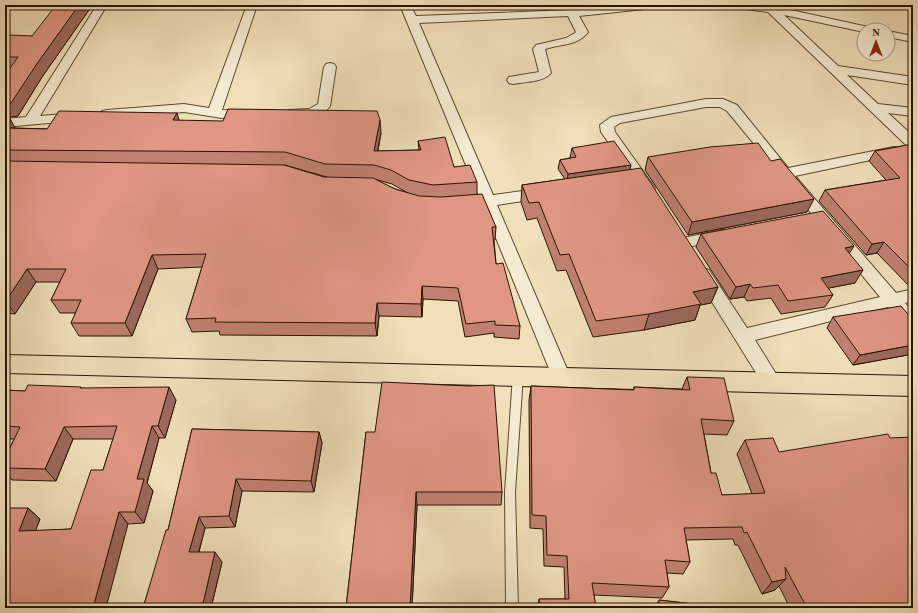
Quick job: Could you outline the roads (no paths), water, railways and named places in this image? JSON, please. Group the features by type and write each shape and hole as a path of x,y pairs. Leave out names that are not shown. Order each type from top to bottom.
{"main road":[{"path":"5,364 561,376 913,386"}],"street":[{"path":"30,121 102,5"},
{"path":"214,113 252,5"},
{"path":"405,5 442,88 561,376"},
{"path":"412,20 572,12 649,5"},
{"path":"738,5 771,7 856,27"},
{"path":"771,7 913,144"},
{"path":"513,80 542,75 545,73 539,49 540,47 574,39 580,36 582,32 572,12"},
{"path":"896,36 913,39"},
{"path":"282,114 311,113 324,106 330,67"},
{"path":"834,69 913,81"},
{"path":"654,198 642,178 608,132 607,125 616,120 706,103 723,103 732,108 820,216 913,325"},
{"path":"874,107 913,112"},
{"path":"5,123 184,108 214,113 260,114"},
{"path":"785,173 913,147"},
{"path":"626,180 642,178"},
{"path":"449,204 488,201 557,191"},
{"path":"805,218 820,216"},
{"path":"736,232 679,236 772,382"},
{"path":"743,336 913,295"}],"lane":[{"path":"512,608 510,492 518,375"}]}
